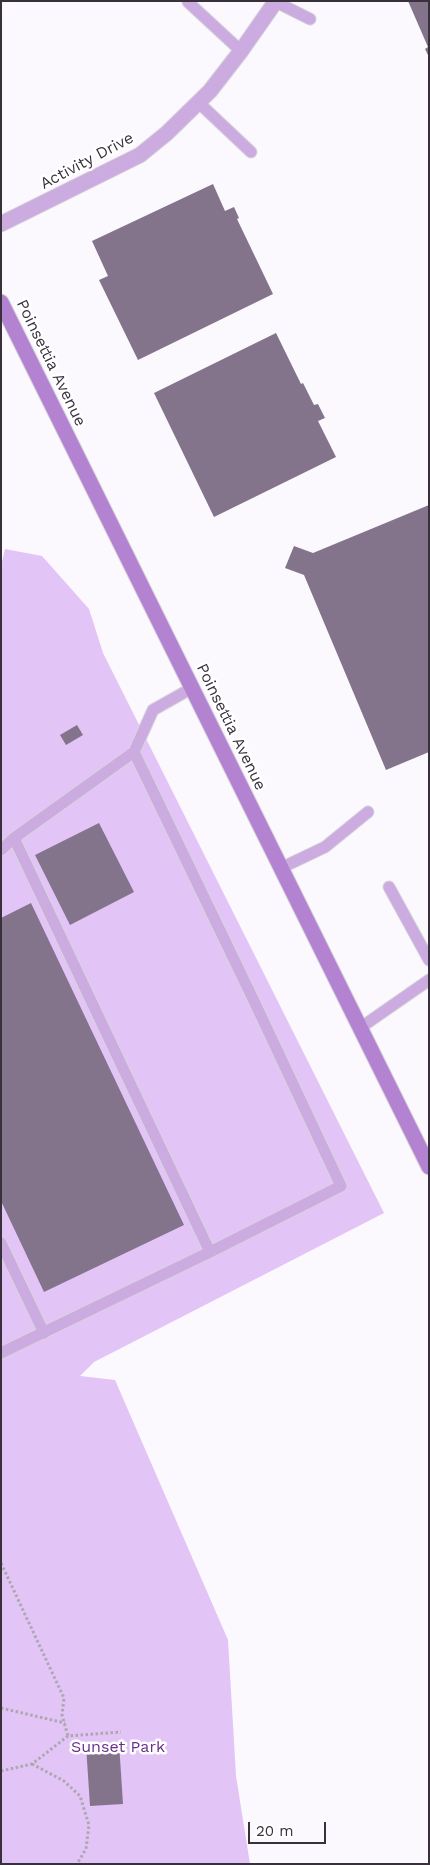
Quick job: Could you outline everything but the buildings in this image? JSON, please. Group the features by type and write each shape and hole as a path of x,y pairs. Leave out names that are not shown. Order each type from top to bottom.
{"main road":[{"name":"Poinsettia Avenue","path":"1,302 429,1167"}],"street":[{"name":"Activity Drive","path":"1,224 140,155 199,103 241,51 276,2"}],"lane":[{"path":"188,2 241,51"},
{"path":"276,2 310,19"},
{"path":"199,103 251,152"},
{"path":"1,850 14,838 134,752 153,710 192,688"},
{"path":"1,1354 341,1186 134,752"},
{"path":"281,868 324,847 368,812"},
{"path":"14,838 210,1252"},
{"path":"389,886 429,960"},
{"path":"360,1028 429,980"},
{"path":"1,1243 44,1333"}],"path":[{"path":"1,1563 64,1698 62,1715 68,1736"},
{"path":"1,1708 64,1723"},
{"path":"1,1771 32,1764 68,1736 121,1732"},
{"path":"32,1764 64,1781 80,1796 89,1825 86,1849 78,1864"}],"green space":[{"name":"Sunset Park","path":"5,549 42,556 89,609 103,653 384,1213 94,1362 80,1376 115,1380 228,1640 236,1776 250,1864 1,1864 1,566"}]}
